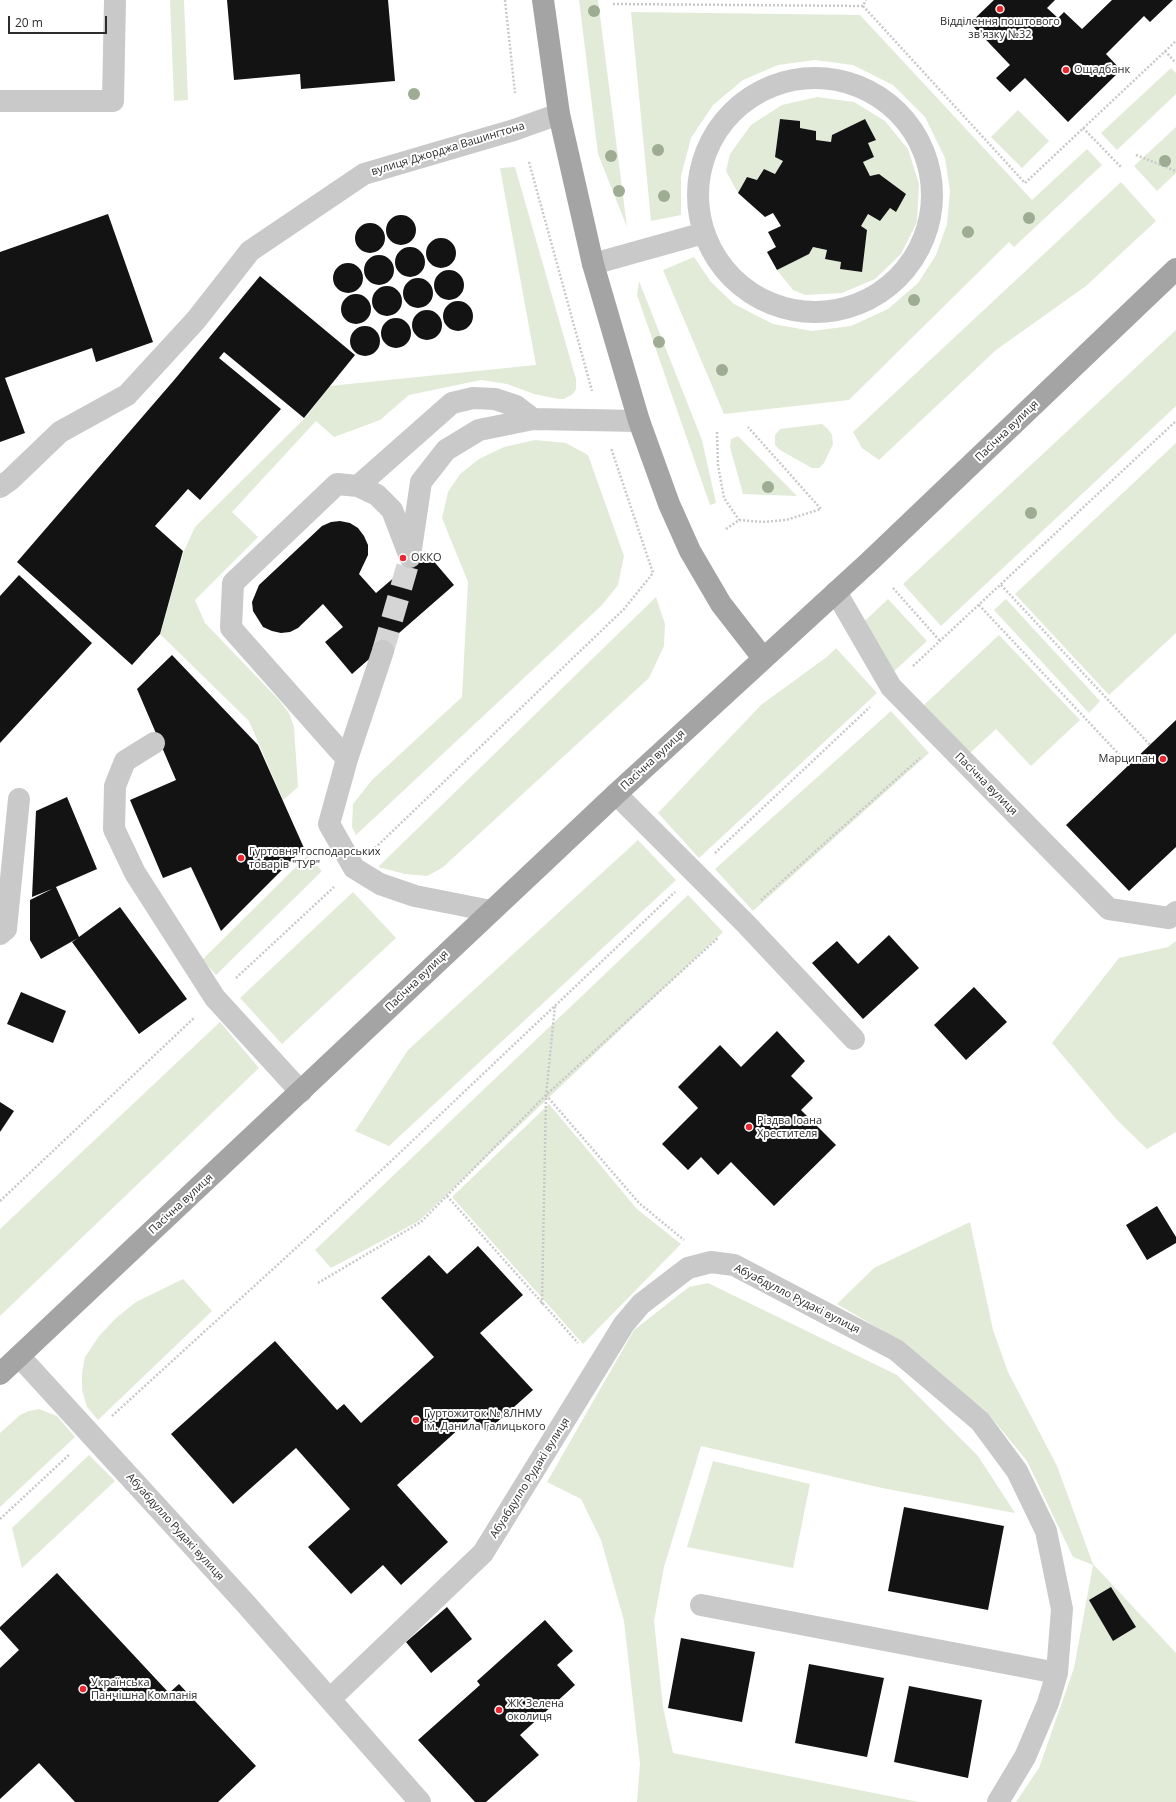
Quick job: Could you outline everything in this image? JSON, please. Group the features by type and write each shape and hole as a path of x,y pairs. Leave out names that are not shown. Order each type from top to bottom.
{"main road":[{"path":"542,0 559,114 593,264 639,421 663,487 690,551 721,604 763,658"},
{"name":"Пасічна вулиця","path":"0,1374 616,794 836,592 1176,269"}],"street":[{"path":"0,101 113,101 115,0"},
{"path":"815,77 848,82 883,99 910,127 928,163 932,192 930,220 921,247 905,271 878,295 846,309 812,313 779,307 745,290 708,246 704,233 698,215 698,178 708,146 726,117 747,99 752,95 783,82 815,77"},
{"name":"вулиця Джорджа Вашингтона","path":"0,487 10,480 60,432 127,395 196,320 250,251 364,174 514,130 559,114"},
{"path":"593,264 704,233"},
{"path":"358,486 452,403 473,398 495,399 516,406 533,419"},
{"path":"347,759 231,628 233,583 337,484 358,486 377,495 392,510 410,556 421,482 446,450 479,430 533,419 639,421"},
{"name":"Пасічна вулиця","path":"836,592 891,687 1109,909 1169,918 1176,912"},
{"path":"383,651 347,759 329,824 354,868 380,884 415,896 491,911"},
{"path":"154,743 125,761 115,786 114,829 135,873 215,998 301,1092"},
{"path":"616,794 739,918 854,1039"},
{"path":"0,934 6,929 19,799"},
{"name":"Абуабдулло Рудакі вулиця","path":"330,1699 483,1553 624,1324 642,1304 688,1268 711,1262 734,1265 896,1350 980,1421 1017,1471 1046,1531 1062,1609 1057,1672 1048,1703 1025,1757 998,1802"},
{"name":"Абуабдулло Рудакі вулиця","path":"19,1356 330,1699 420,1802"},
{"path":"701,1605 1057,1672"}],"path":[{"path":"505,0 515,93"},
{"path":"863,6 866,0"},
{"path":"613,4 863,6 1025,183 1176,41"},
{"path":"1165,51 1176,63"},
{"path":"1084,128 1122,168"},
{"path":"1136,155 1176,171"},
{"path":"529,162 593,394"},
{"path":"712,856 1176,421"},
{"path":"726,529 740,520 763,522 786,520 821,509 748,427"},
{"path":"718,432 718,465 724,498 740,520"},
{"path":"0,1200 354,868 624,609 653,573 610,445"},
{"path":"1000,585 1150,745"},
{"path":"893,588 940,641"},
{"path":"979,605 1129,765"},
{"path":"318,1283 421,1222 546,1095 739,918 942,739"},
{"path":"0,1519 91,1434 388,1164 681,886"},
{"path":"542,1304 546,1095 555,1006"},
{"path":"546,1095 639,1203 711,1262"},
{"path":"447,1196 598,1366"}],"green space":[{"path":"170,0 184,0 188,100 174,101"},
{"path":"579,0 598,0 627,227 598,154"},
{"path":"631,12 860,15 1032,200 1087,149 1102,165 1014,247 1009,242 849,400 724,414 663,270 694,257 711,282 734,304 773,324 812,331 851,326 888,309 918,283 936,255 947,224 950,191 945,158 925,117 893,85 853,65 815,60 778,65 743,80 713,105 691,138 681,176 681,215 651,221"},
{"path":"1171,68 1176,73 1176,94 1117,150 1101,133"},
{"path":"817,97 854,102 885,121 908,149 919,184 917,222 901,254 875,279 842,293 805,295 793,290 777,270 809,254 813,247 827,250 825,259 841,262 840,269 861,272 867,230 861,226 868,214 880,221 890,208 896,212 906,194 879,174 870,176 863,162 874,157 868,143 876,140 865,119 832,135 831,142 816,140 816,131 800,128 800,121 780,120 775,157 783,161 775,174 764,169 757,180 747,177 738,193 726,171 730,154 751,125 782,105"},
{"path":"1018,110 1049,141 1022,168 991,137"},
{"path":"1176,127 1176,173 1157,191 1134,166"},
{"path":"515,167 576,379 576,389 573,394 564,399 559,399 534,394 507,384 481,380 409,395 380,420 334,437 316,421 232,512 258,537 195,600 205,623 279,700 289,713 294,727 298,787 283,800 249,721 160,634 184,551 195,527 307,416 329,386 536,365 500,168"},
{"path":"1121,182 1156,221 1086,286 996,350 879,460 862,448 853,432"},
{"path":"639,281 702,440 716,503 710,505 637,295"},
{"path":"1176,330 1176,406 941,626 903,584"},
{"path":"822,424 832,435 833,444 824,463 819,468 812,468 780,450 775,445 775,435 780,429"},
{"path":"738,436 797,496 743,494 730,447 731,439"},
{"path":"535,440 566,443 588,455 624,556 618,585 602,605 356,835 352,827 353,804 372,780 462,697 468,582 442,518 448,492 460,474 479,459 504,447"},
{"path":"1176,443 1176,633 1109,695 1015,594"},
{"path":"656,597 665,624 664,646 649,678 442,868 427,876 405,874 378,867"},
{"path":"888,599 927,641 891,674 853,632"},
{"path":"1006,599 1100,701 1089,713 994,610"},
{"path":"999,635 1080,720 1031,766 996,729 969,754 924,705"},
{"path":"836,648 877,693 699,858 658,813 761,705 828,656"},
{"path":"891,711 929,753 753,911 715,869"},
{"path":"638,840 676,880 389,1146 355,1131 408,1050"},
{"path":"307,856 322,871 216,975 202,960"},
{"path":"353,892 396,938 282,1044 240,998"},
{"path":"688,895 723,932 419,1221 331,1268 315,1250"},
{"path":"1176,941 1176,1132 1147,1149 1117,1120 1052,1043 1119,958 1168,947"},
{"path":"220,1022 259,1068 0,1316 0,1229"},
{"path":"549,1104 637,1209 681,1244 583,1344 452,1197"},
{"path":"970,1222 993,1330 1008,1372 1057,1466 1093,1564 1176,1653 1176,1802 1016,1802 1039,1768 1074,1668 1093,1565 1073,1557 1027,1461 986,1411 893,1337 837,1304 874,1268"},
{"path":"183,1279 212,1311 98,1420 87,1407 82,1390 82,1373 85,1357 99,1336 116,1318 136,1302"},
{"path":"708,1283 897,1375 978,1456 1015,1513 882,1488 701,1446 664,1567 654,1621 663,1707 673,1753 919,1802 637,1802 640,1764 624,1621 601,1540 581,1499 547,1482 634,1330 689,1287"},
{"path":"39,1409 57,1416 75,1437 0,1507 0,1433 20,1415"},
{"path":"89,1455 115,1481 22,1568 12,1528"},
{"path":"713,1461 810,1484 793,1568 687,1547"}],"building":[{"path":"227,0 388,0 395,81 301,89 300,74 234,80"},
{"path":"994,0 1055,0 1047,8 1058,18 1064,12 1082,29 1112,0 1173,0 1150,22 1144,16 1106,54 1121,70 1068,122 1025,78 1010,92 996,78 1010,65 970,23"},
{"path":"780,119 800,121 800,128 816,131 816,140 831,142 832,135 865,119 876,140 868,143 874,157 863,162 870,176 879,174 906,194 896,212 890,208 880,221 868,214 861,226 867,230 862,272 840,269 841,262 825,259 827,250 813,247 809,254 777,270 767,252 776,247 768,232 781,226 773,213 765,217 738,193 747,177 757,180 764,169 775,174 783,161 775,157"},
{"path":"108,214 153,342 96,362 92,348 5,378 25,433 0,442 0,252"},
{"path":"401,215 412,219 416,230 412,241 401,245 390,241 386,230 390,219"},
{"path":"370,223 381,227 385,238 381,249 370,253 359,249 355,238 359,227"},
{"path":"441,238 452,242 456,253 452,264 441,268 430,264 426,253 430,242"},
{"path":"410,247 421,251 425,262 421,273 410,277 399,273 395,262 399,251"},
{"path":"379,255 390,259 394,270 390,281 379,285 368,281 364,270 368,259"},
{"path":"348,263 359,267 363,278 359,289 348,293 337,289 333,278 337,267"},
{"path":"449,270 460,274 464,285 460,296 449,300 438,296 434,285 438,274"},
{"path":"260,276 355,355 304,418 224,352 219,358 281,409 200,500 188,489 155,526 183,551 160,634 132,665 17,562 175,379"},
{"path":"418,278 429,282 433,293 429,304 418,308 407,304 403,293 407,282"},
{"path":"387,286 398,290 402,301 398,312 387,316 376,312 372,301 376,290"},
{"path":"356,294 367,298 371,309 367,320 356,324 345,320 341,309 345,298"},
{"path":"458,301 469,305 473,316 469,327 458,331 447,327 443,316 447,305"},
{"path":"427,310 433,311 441,319 441,331 433,339 427,340 421,339 413,331 412,325 413,319 421,311"},
{"path":"396,318 407,322 411,333 407,344 396,348 385,344 381,333 385,322"},
{"path":"365,326 376,330 380,341 376,352 365,356 354,352 350,341 354,330"},
{"path":"340,521 350,523 358,528 364,536 368,545 368,555 359,574 376,593 425,551 454,585 352,674 325,642 343,627 323,604 298,628 290,632 281,633 263,627 253,611 252,602 259,585 322,526 331,522"},
{"path":"19,575 92,643 0,743 0,596"},
{"path":"172,655 258,745 304,848 221,931 191,867 163,878 130,800 176,780 137,689"},
{"path":"1176,720 1176,847 1129,891 1066,825"},
{"path":"67,797 97,869 56,887 79,937 120,907 187,999 139,1034 72,942 78,938 41,959 30,940 30,900 52,889 32,897 36,811"},
{"path":"889,935 919,968 863,1019 812,963 837,941 858,964"},
{"path":"974,987 1007,1022 966,1060 934,1025"},
{"path":"21,992 66,1011 53,1043 7,1024"},
{"name":"Різдва Іоана Хрестителя","path":"777,1031 805,1061 791,1076 813,1098 801,1110 836,1145 774,1206 731,1162 718,1175 701,1157 688,1170 662,1144 698,1108 678,1087 720,1045 741,1067"},
{"path":"0,1102 14,1111 0,1132"},
{"path":"1157,1206 1176,1237 1176,1243 1147,1260 1126,1225"},
{"name":"Гуртожиток № 8ЛНМУ ім. Данила Галицького","path":"478,1246 523,1295 480,1333 533,1390 486,1432 472,1417 397,1485 448,1542 401,1585 383,1565 351,1594 308,1547 350,1509 296,1448 233,1504 171,1434 275,1341 337,1410 344,1404 361,1423 434,1357 381,1298 429,1255 447,1274"},
{"path":"904,1507 1004,1526 988,1610 888,1591"},
{"name":"Українська Панчішна Компанія","path":"57,1573 169,1693 179,1684 256,1766 218,1802 75,1802 39,1763 0,1799 0,1668 19,1650 0,1629 0,1627"},
{"path":"1111,1587 1136,1627 1113,1641 1089,1600"},
{"path":"447,1607 472,1639 431,1673 406,1642"},
{"name":"ЖК Зелена околиця","path":"545,1620 573,1651 557,1665 575,1685 520,1735 539,1755 486,1802 475,1802 418,1740 480,1685 477,1681"},
{"path":"681,1638 755,1652 742,1722 668,1708"},
{"path":"809,1664 884,1678 867,1757 795,1743"},
{"path":"909,1686 982,1700 968,1778 894,1762"}],"tunnel":[{"path":"383,651 410,557"}],"place":[{"name":"Відділення поштового зв'язку №32","path":"1000,9"},
{"name":"Ощадбанк","path":"1066,70"},
{"name":"ОККО","path":"403,558"},
{"name":"Марципан","path":"1163,759"},
{"name":"Гуртовня господарських товарів \"ТУР\"","path":"241,858"},
{"name":"Різдва Іоана Хрестителя","path":"749,1127"},
{"name":"Гуртожиток № 8ЛНМУ ім. Данила Галицького","path":"416,1420"},
{"name":"Українська Панчішна Компанія","path":"83,1689"},
{"name":"ЖК Зелена околиця","path":"499,1710"}]}
